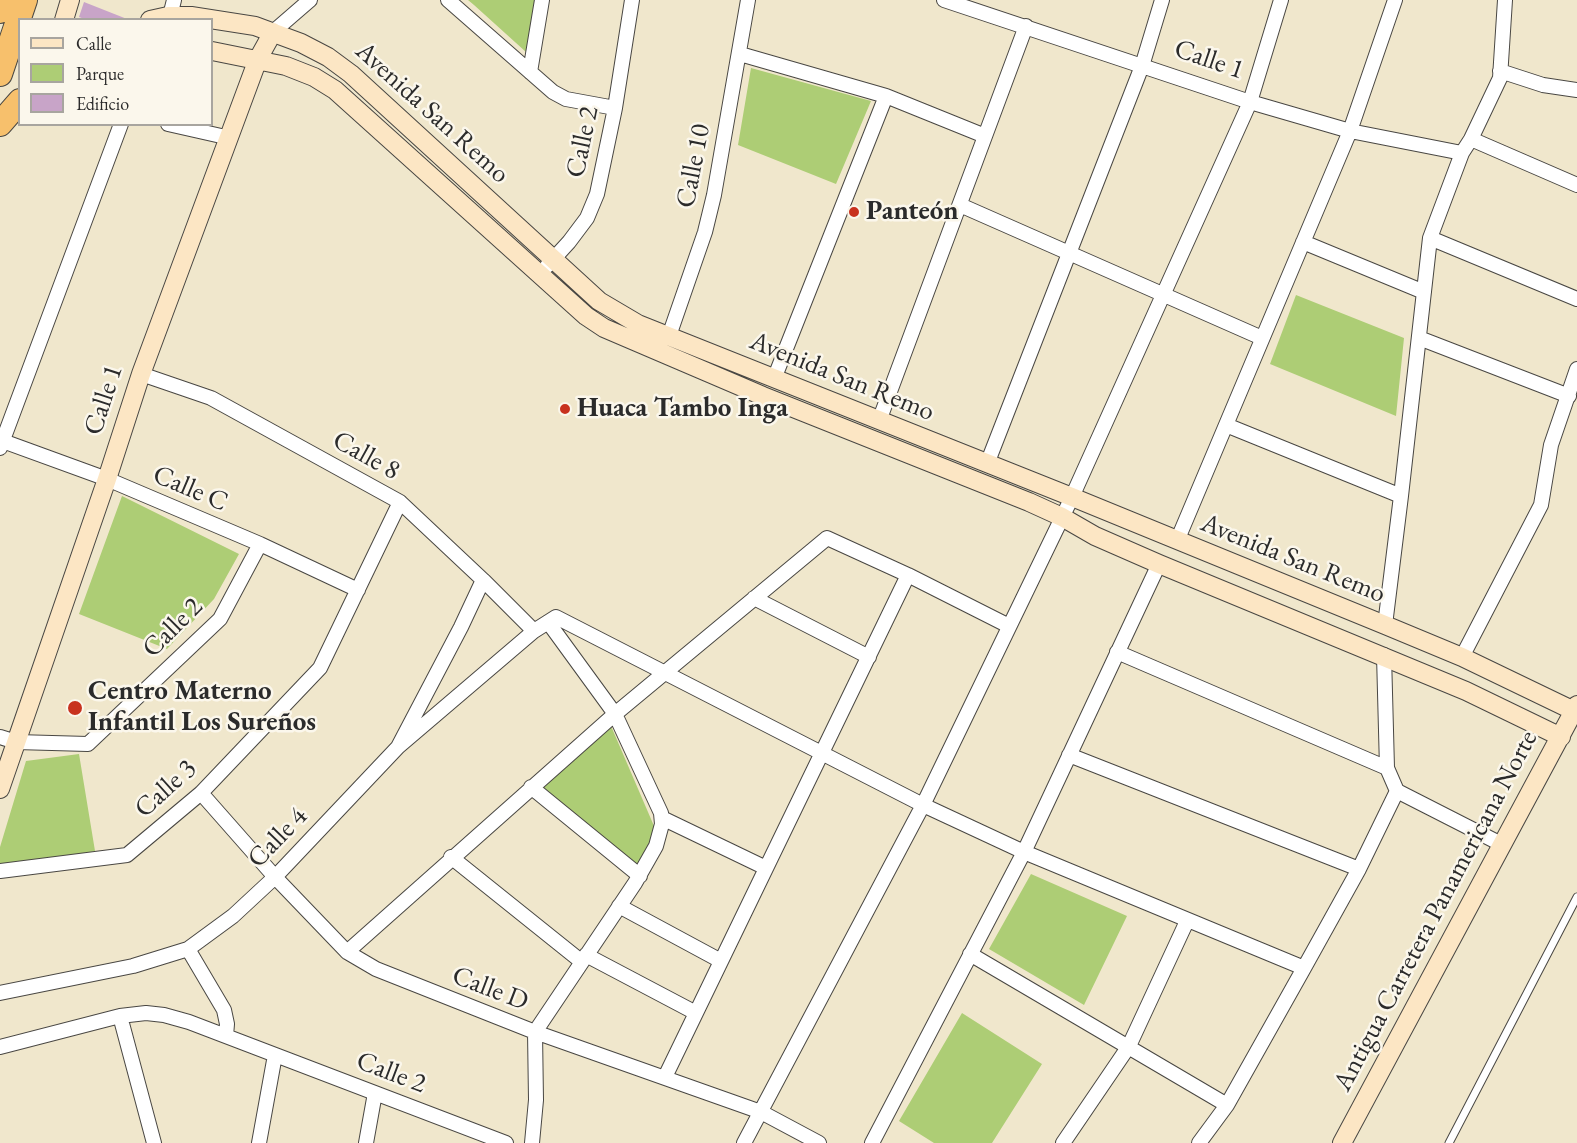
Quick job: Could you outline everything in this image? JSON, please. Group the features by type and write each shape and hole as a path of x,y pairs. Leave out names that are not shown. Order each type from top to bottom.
{"highway":[{"path":"0,11 4,0"},
{"path":"19,18 25,0"},
{"path":"0,74 18,21"},
{"path":"0,124 18,103"}],"main road":[{"path":"64,18 69,0"},
{"name":"Avenida San Remo","path":"165,14 205,18"},
{"name":"Avenida San Remo","path":"213,19 273,32 328,57 351,74 599,301 638,324 1385,625 1575,708"},
{"name":"Calle 1","path":"0,789 8,739 107,479 141,374 258,59 273,32"},
{"name":"Avenida San Remo","path":"213,51 258,59 296,70 314,77 335,90 586,316 621,335 763,396 1062,517 1095,536 1466,691 1561,737"},
{"name":"Antigua Carretera Panamericana Norte","path":"1342,1143 1575,708"}],"street":[{"path":"273,32 310,0"},
{"path":"448,0 553,92 566,99 615,108"},
{"path":"530,72 542,0"},
{"name":"Calle 2","path":"539,274 587,218 597,194 615,108 632,0"},
{"name":"Calle 10","path":"669,336 705,232 714,195 748,0"},
{"name":"Calle 1","path":"944,0 1250,102 1350,131 1461,153"},
{"path":"987,464 1142,66 1162,0"},
{"path":"744,1143 923,804 1072,497 1250,102 1281,0"},
{"path":"1177,542 1350,131 1395,0"},
{"path":"1385,625 1430,238 1461,153 1471,140 1500,78 1506,1"},
{"path":"879,421 1026,26"},
{"path":"740,54 886,96 986,136"},
{"path":"1500,71 1543,85 1577,90"},
{"path":"774,379 886,96"},
{"path":"1,443 120,126"},
{"path":"177,126 230,138"},
{"path":"1471,140 1577,185"},
{"path":"960,205 1262,338"},
{"path":"1430,238 1577,299"},
{"path":"1303,242 1424,292"},
{"path":"1419,338 1569,396"},
{"path":"1462,657 1540,505 1551,445 1577,369"},
{"name":"Calle 8","path":"141,374 211,398 400,502 534,631"},
{"path":"1226,425 1401,496"},
{"name":"Calle C","path":"1,443 107,479 260,544 358,590"},
{"name":"Calle 3","path":"0,871 127,855 201,793 320,668 400,502"},
{"path":"347,952 615,714 827,538 908,575 1009,626"},
{"name":"Calle 2","path":"8,739 88,744 220,619 260,544"},
{"path":"872,1143 1024,852 1159,564"},
{"path":"665,1077 908,575"},
{"name":"Calle 4","path":"0,993 133,966 188,949 233,916 275,877 398,747 483,580"},
{"path":"754,598 869,657"},
{"path":"398,747 534,631 556,617 923,804 1024,852 1304,968"},
{"path":"532,1143 536,1100 534,1032 639,876 656,846 662,824 661,813 615,714 548,622"},
{"path":"1118,652 1387,768"},
{"path":"1384,656 1387,768 1396,791 1503,845"},
{"path":"1069,755 1359,868"},
{"path":"531,787 639,876"},
{"path":"1199,1143 1227,1105 1304,968 1359,868 1396,791"},
{"name":"Calle D","path":"201,793 275,877 347,952 375,969 534,1032 761,1112 819,1143"},
{"path":"662,818 766,868"},
{"path":"452,857 584,958 696,1013"},
{"path":"620,906 721,962"},
{"path":"1063,1143 1129,1046 1187,921"},
{"path":"188,949 224,1010 227,1024 226,1036"},
{"path":"970,954 1227,1105"},
{"name":"Calle 2","path":"0,1047 120,1016 146,1013 164,1015 189,1022 506,1143"},
{"path":"120,1016 154,1143"},
{"path":"259,1143 275,1055"},
{"path":"366,1143 375,1093"},
{"path":"465,1143 468,1128"}],"lane":[{"path":"1449,1143 1577,897"}],"green space":[{"path":"468,0 535,0 526,52 474,5"},
{"path":"751,68 871,101 836,184 738,145"},
{"path":"1296,295 1404,338 1396,416 1270,364"},
{"path":"122,496 239,554 214,599 167,649 79,614"},
{"path":"611,726 654,826 649,843 636,867 541,789"},
{"path":"79,754 95,851 0,869 0,847 26,761"},
{"path":"1031,874 1127,916 1084,1005 989,949"},
{"path":"962,1013 1042,1064 992,1143 934,1143 899,1121"}],"building":[{"path":"84,2 124,18 82,18 79,17"}],"place":[{"name":"Panteón","path":"854,212"},
{"name":"Huaca Tambo Inga","path":"565,409"},
{"name":"Centro Materno Infantil Los Sureños","path":"75,708"}]}
